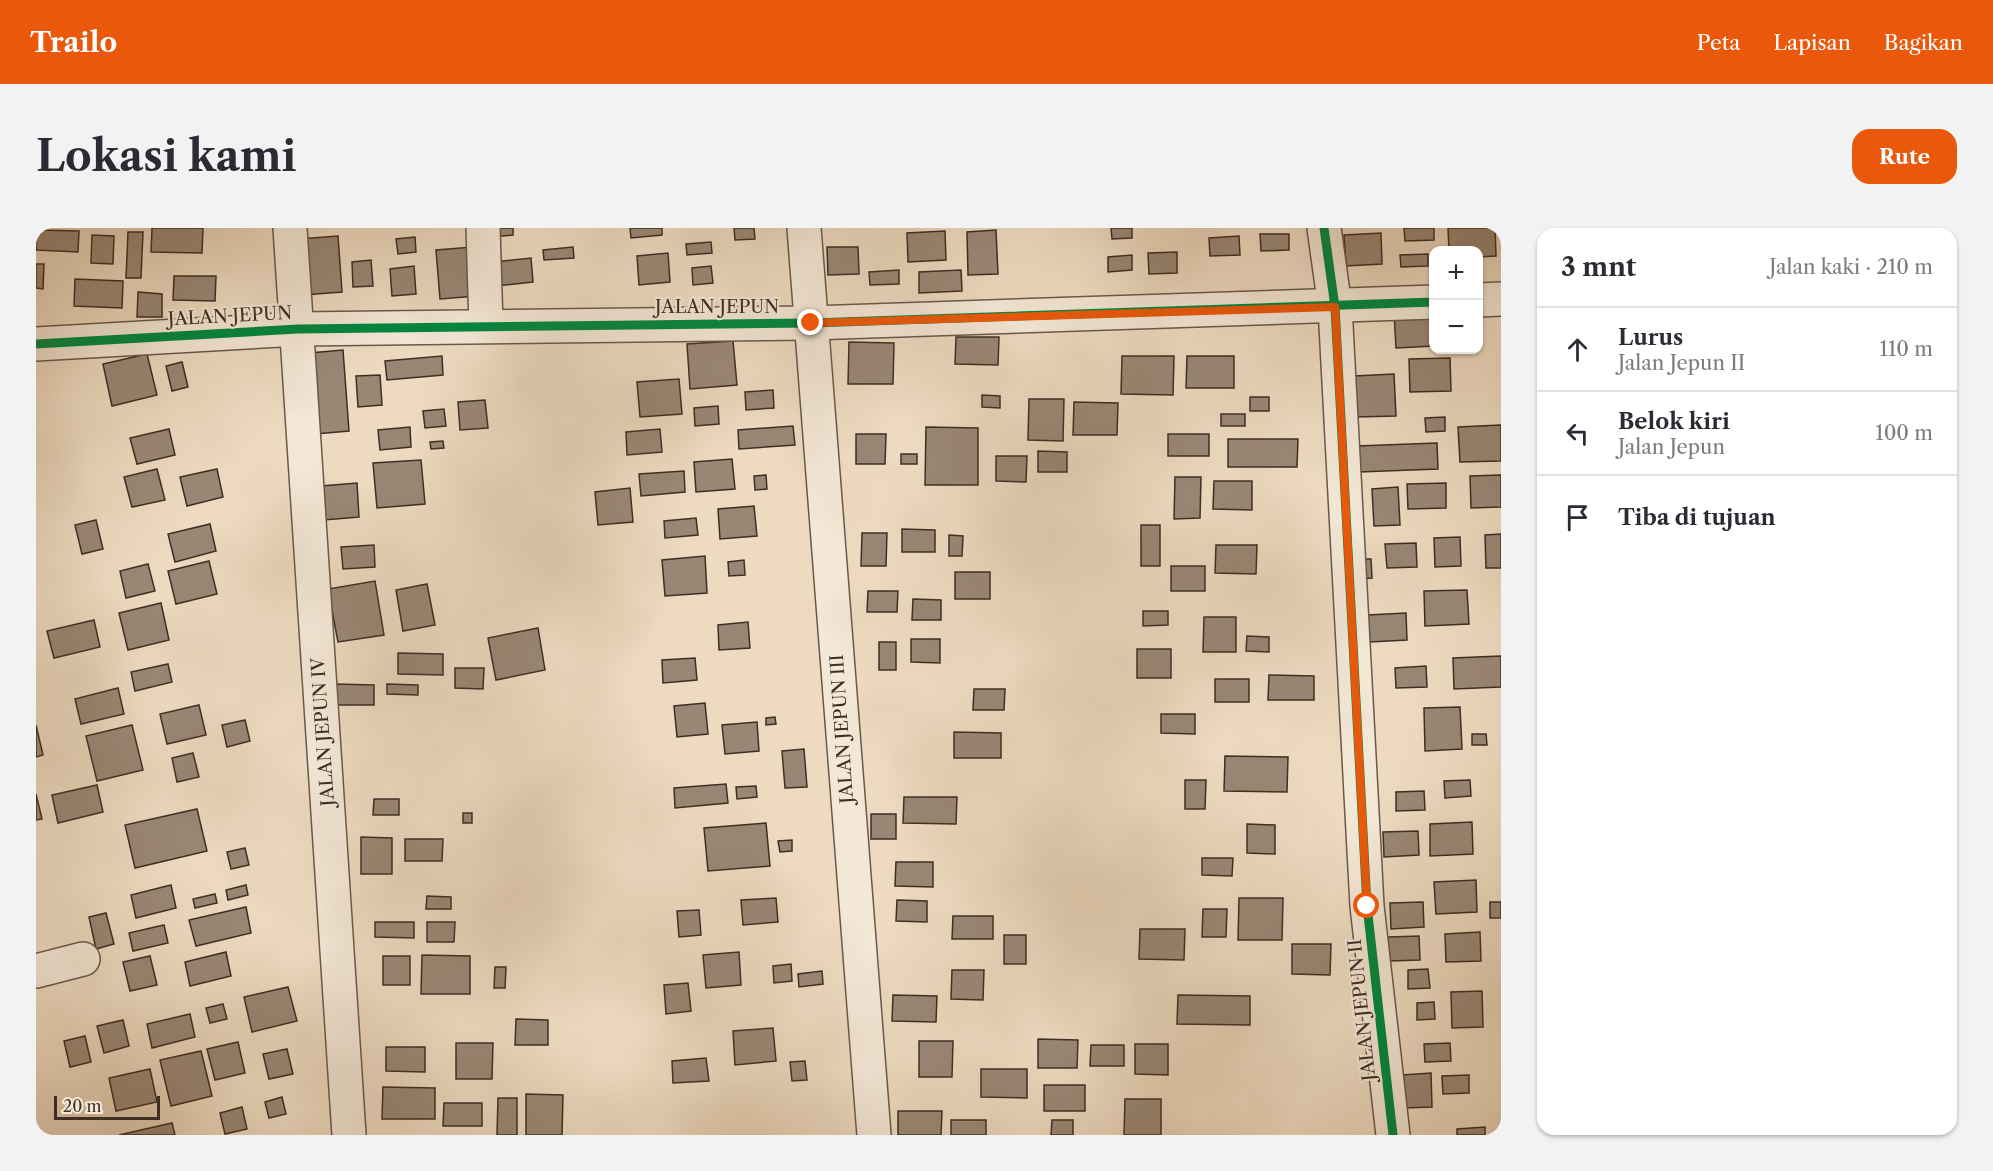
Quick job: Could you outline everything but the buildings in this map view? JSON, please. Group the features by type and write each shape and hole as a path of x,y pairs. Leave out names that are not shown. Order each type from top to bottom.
{"street":[{"name":"JALAN JEPUN IV","path":"290,228 349,1135"},
{"path":"483,228 486,325"},
{"name":"JALAN JEPUN III","path":"804,228 874,1135"},
{"name":"JALAN JEPUN II","path":"1324,228 1335,307 1367,906 1393,1135"},
{"path":"1483,300 1501,299"},
{"name":"JALAN JEPUN","path":"36,344 298,329 486,325 811,323 1429,302"},
{"path":"36,971 83,959"}],"cycle path":[{"path":"1324,228 1335,307 1367,906 1393,1135"},
{"path":"36,344 298,329 811,323 1429,302"}],"route":[{"path":"811,323 1335,307 1367,906"}]}
